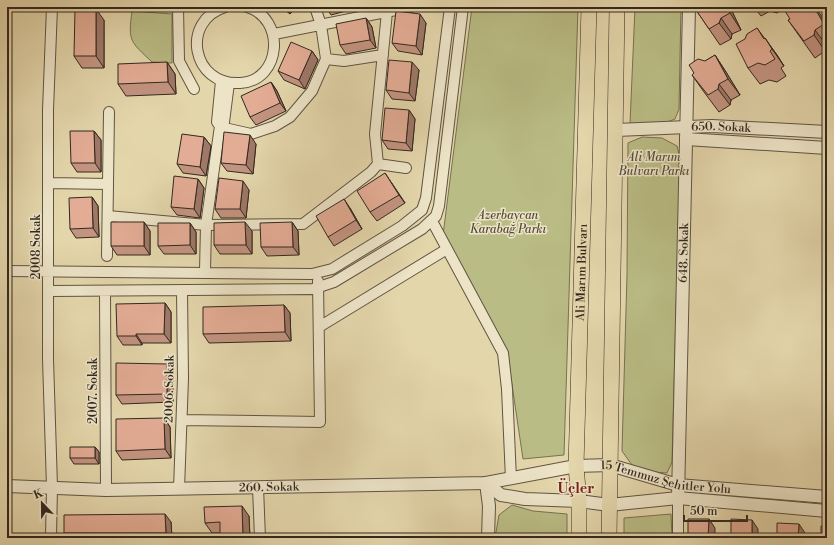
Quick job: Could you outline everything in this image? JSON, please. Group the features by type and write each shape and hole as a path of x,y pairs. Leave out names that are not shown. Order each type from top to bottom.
{"main road":[{"name":"Ali Marım Bulvarı","path":"580,538 576,466 589,7"},
{"path":"609,538 617,7"}],"street":[{"name":"2008 Sokak","path":"51,538 52,487 48,359 48,110 52,7"},
{"path":"178,7 179,60 194,89"},
{"path":"225,7 209,16 202,24 196,45 198,56 203,66 210,74 225,82 241,83 252,80 261,74 268,66 273,56 275,45 274,34 265,18 258,12 247,7"},
{"path":"220,126 251,134 275,126 290,117 312,91 326,59 321,25 315,7"},
{"path":"274,34 411,7"},
{"path":"7,271 317,273 332,269 402,226 422,210 426,198 450,7"},
{"path":"49,291 318,288 334,282 422,229 432,221 439,206 463,7"},
{"name":"648. Sokak","path":"678,498 689,7"},
{"path":"108,216 206,225 303,224 371,172 378,164 375,134 387,12"},
{"path":"326,59 344,61 383,55"},
{"path":"205,272 206,225 220,126 224,122 225,82"},
{"path":"107,256 109,112"},
{"name":"650. Sokak","path":"616,130 712,126 827,132"},
{"path":"686,139 827,148"},
{"path":"378,164 406,168"},
{"path":"49,183 108,184"},
{"path":"432,221 503,353 507,389 511,479"},
{"path":"319,327 447,249"},
{"path":"182,420 320,422 317,273"},
{"name":"2006. Sokak","path":"179,489 182,420 182,290"},
{"name":"2007. Sokak","path":"106,291 106,490"},
{"name":"15 Temmuz Şehitler Yolu","path":"511,479 576,466 610,465 678,485 827,497"},
{"name":"260. Sokak","path":"7,486 106,490 179,489 486,483 511,479"},
{"path":"486,483 489,506 488,538"},
{"name":"15 Temmuz Şehitler Yolu","path":"486,483 501,495 525,499 579,501 609,505 678,498 827,511"},
{"path":"258,487 260,538"},
{"path":"678,498 678,538"}],"green space":[{"name":"Azerbaycan Karabağ Parkı","path":"472,7 578,7 564,455 523,459 508,358 443,235"},
{"name":"Ali Marım Bulvarı Parkı","path":"635,7 681,7 679,109 675,119 662,124 630,124"},
{"path":"132,11 172,14 172,63 152,62 135,45 132,40 130,29"},
{"name":"Ali Marım Bulvarı Parkı","path":"642,137 662,138 677,146 680,158 672,462 667,473 653,472 632,465 622,451 627,275 628,143"},
{"path":"512,505 533,511 567,514 567,538 495,538 499,515"},
{"path":"671,514 672,538 624,538 624,518"}],"building":[{"path":"694,7 727,7 730,13 721,18 719,23 709,29"},
{"path":"790,7 814,7 824,24 815,30 814,35 804,41 788,20 790,19 785,11"},
{"path":"75,9 96,9 96,56 74,56"},
{"path":"396,11 420,14 416,46 392,43"},
{"path":"366,18 370,40 340,45 336,24"},
{"path":"757,28 772,49 770,51 775,59 765,65 758,63 748,68 736,44 745,39 747,34"},
{"path":"291,42 312,51 299,80 278,71"},
{"path":"715,55 728,79 719,84 718,89 708,95 692,75 694,73 689,65 698,59 705,61"},
{"path":"389,60 412,62 409,93 386,90"},
{"path":"167,62 168,82 118,84 118,64"},
{"path":"271,82 280,103 250,117 241,96"},
{"path":"385,108 409,110 406,143 382,140"},
{"path":"70,131 94,131 95,163 71,163"},
{"path":"224,132 250,135 246,165 221,163"},
{"path":"182,134 204,137 200,167 177,164"},
{"path":"385,173 399,195 370,212 357,191"},
{"path":"174,176 198,179 194,209 171,207"},
{"path":"219,178 243,181 240,209 215,209"},
{"path":"92,197 93,228 70,229 69,198"},
{"path":"344,199 356,220 328,237 316,216"},
{"path":"111,222 144,222 144,246 111,246"},
{"path":"245,222 246,245 214,245 214,223"},
{"path":"292,222 293,247 261,247 260,223"},
{"path":"158,223 190,223 190,245 158,246"},
{"path":"165,303 164,334 117,336 116,304"},
{"path":"284,305 285,332 203,334 203,307"},
{"path":"116,363 167,364 167,394 116,395"},
{"path":"164,418 165,449 116,451 116,419"},
{"path":"70,447 95,447 95,458 70,458"},
{"path":"242,506 243,538 220,538 220,522 205,523 204,507"},
{"path":"165,514 166,533 64,533 64,515"},
{"path":"688,519 709,519 708,538 688,538"},
{"path":"731,519 752,520 752,538 731,538"},
{"path":"777,523 799,524 798,538 777,538"},
{"path":"821,526 827,526 827,538 821,538"}],"district":[{"name":"Üçler","path":"576,488"}]}
